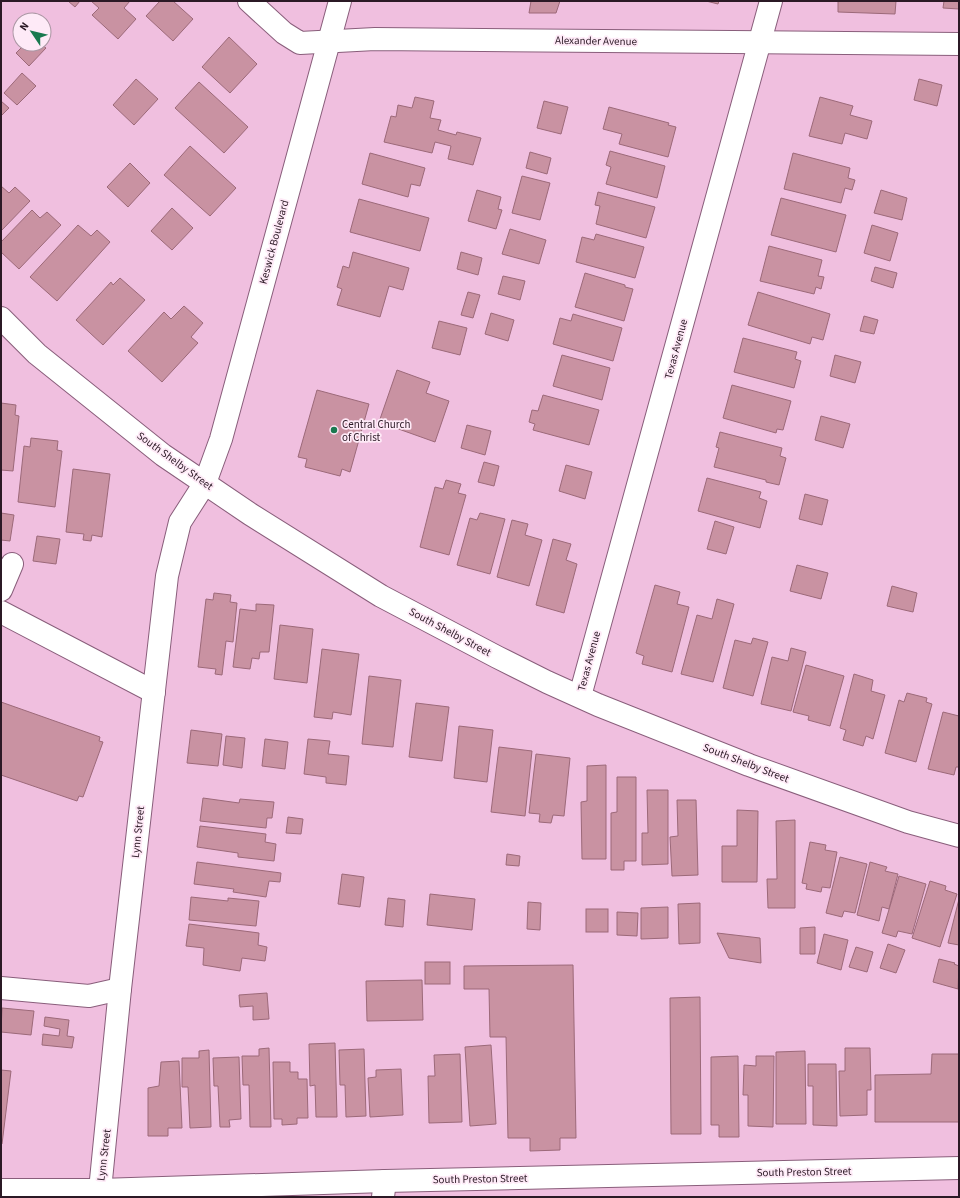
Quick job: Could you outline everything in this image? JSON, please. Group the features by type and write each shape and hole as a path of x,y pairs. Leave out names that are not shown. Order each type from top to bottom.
{"main road":[{"name":"Alexander Avenue","path":"249,1 284,33 300,43 375,39 959,44"},
{"name":"Keswick Boulevard","path":"205,483 221,439 340,1"},
{"name":"Texas Avenue","path":"580,696 771,1"},
{"name":"South Shelby Street","path":"1,318 43,359 163,455 250,514 381,596 503,660 606,708 748,765 908,822 959,836"},
{"name":"Lynn Street","path":"100,1190 120,989 167,576 180,522 205,483"},
{"path":"1,590 12,564"},
{"path":"1,612 154,692"},
{"path":"1,988 89,996 120,989"},
{"name":"South Preston Street","path":"1,1190 27,1193 100,1190 384,1189 959,1168"}],"building":[{"path":"68,1 80,1 75,7"},
{"path":"91,1 130,1 124,8 136,19 118,39 92,15 99,8"},
{"path":"160,1 173,1 193,19 173,41 146,16"},
{"path":"531,1 560,1 556,13 529,13"},
{"path":"706,1 719,1 718,4"},
{"path":"838,1 896,1 895,14 838,12"},
{"path":"944,1 959,1 959,9 943,8"},
{"path":"229,37 257,64 230,93 202,67"},
{"path":"17,52 42,52 29,66 16,53"},
{"path":"22,73 36,86 17,105 4,93"},
{"path":"136,79 158,99 134,125 113,105"},
{"path":"919,79 942,85 937,106 914,100"},
{"path":"199,82 248,127 224,153 175,108"},
{"path":"415,97 434,101 430,118 441,120 438,130 456,135 457,132 481,138 473,165 448,159 451,146 435,142 432,153 384,142 391,116 396,117 398,105 412,108"},
{"path":"820,97 853,106 850,115 872,121 867,139 845,133 842,144 809,136"},
{"path":"1,101 9,108 1,116"},
{"path":"544,101 568,107 561,134 537,128"},
{"path":"609,107 669,123 668,125 676,127 668,157 619,144 622,134 603,129"},
{"path":"190,146 236,188 210,216 164,175"},
{"path":"610,151 665,166 657,198 606,184 611,167 606,165"},
{"path":"530,152 551,158 547,174 526,168"},
{"path":"370,153 425,168 420,186 411,184 408,197 362,184"},
{"path":"793,153 850,168 848,178 855,180 852,190 845,188 841,203 784,189"},
{"path":"130,163 150,183 128,207 107,187"},
{"path":"522,176 550,183 540,220 512,213"},
{"path":"1,186 9,193 15,187 30,201 1,231"},
{"path":"477,190 501,197 498,209 502,210 496,229 468,221"},
{"path":"881,190 907,198 902,220 874,213"},
{"path":"598,192 655,207 646,238 596,224 600,206 595,205"},
{"path":"781,198 846,215 836,252 771,235"},
{"path":"359,199 429,218 420,251 350,232"},
{"path":"172,208 193,228 172,250 151,231"},
{"path":"32,210 40,218 47,212 61,225 19,269 1,252 1,242"},
{"path":"78,225 91,236 97,230 110,242 57,301 30,277"},
{"path":"872,225 898,233 890,261 864,253"},
{"path":"510,229 546,240 539,264 502,254"},
{"path":"596,234 644,247 635,278 576,262 582,237 594,240"},
{"path":"769,246 822,260 818,276 824,277 821,289 816,287 814,294 760,281"},
{"path":"353,252 409,268 403,290 389,286 380,317 337,305 342,289 337,287 343,266 349,268"},
{"path":"461,252 482,258 478,275 457,269"},
{"path":"875,267 897,273 893,288 871,281"},
{"path":"585,273 625,285 625,287 633,289 624,321 575,307"},
{"path":"503,276 525,281 520,300 498,294"},
{"path":"120,278 145,300 103,345 76,320 111,282 113,285"},
{"path":"468,292 480,295 473,318 461,315"},
{"path":"758,292 830,314 823,340 812,337 810,344 748,325"},
{"path":"184,306 203,323 191,337 198,343 162,382 128,351 164,312 171,319"},
{"path":"491,313 514,320 508,341 485,334"},
{"path":"573,314 622,328 613,361 553,344 560,318 571,321"},
{"path":"864,316 878,320 874,334 860,331"},
{"path":"439,321 467,328 460,355 432,348"},
{"path":"743,338 797,352 795,359 801,361 794,388 734,372"},
{"path":"562,355 610,368 602,400 553,386"},
{"path":"835,355 861,362 855,383 830,376"},
{"path":"397,370 430,382 426,393 449,401 435,442 379,422"},
{"path":"732,385 791,401 783,430 777,429 776,433 723,418"},
{"name":"Central Church of Christ","path":"317,390 369,404 350,472 342,469 340,476 305,467 307,459 298,457"},
{"path":"543,395 599,410 589,445 533,430 535,424 529,422 532,410 538,411"},
{"path":"1,403 16,405 15,415 19,416 13,471 1,470"},
{"path":"821,416 850,424 843,448 815,440"},
{"path":"467,425 491,431 485,455 461,448"},
{"path":"720,432 782,448 780,456 786,458 779,485 766,482 766,480 714,467 719,448 716,447"},
{"path":"31,438 58,441 57,450 62,451 55,507 18,502 24,446 30,447"},
{"path":"484,462 499,466 494,486 478,482"},
{"path":"566,465 592,472 585,499 559,491"},
{"path":"73,469 110,474 102,537 92,535 91,541 83,540 84,534 66,532"},
{"path":"707,478 761,492 759,498 767,501 760,528 698,511"},
{"path":"446,480 461,484 458,493 466,495 449,555 420,547 435,487 443,489"},
{"path":"805,494 828,500 822,525 799,519"},
{"path":"1,513 14,515 10,541 1,540"},
{"path":"480,513 505,519 490,574 457,565 470,518 477,520"},
{"path":"512,520 528,524 525,535 542,540 529,586 497,577"},
{"path":"715,521 734,527 726,554 707,549"},
{"path":"37,536 60,539 56,564 33,561"},
{"path":"553,539 571,544 566,560 577,564 564,613 536,605"},
{"path":"797,565 828,573 821,599 790,591"},
{"path":"655,585 680,592 677,604 689,607 672,672 642,664 644,656 636,653"},
{"path":"892,586 917,593 913,612 887,606"},
{"path":"214,593 231,595 230,602 237,603 233,642 226,641 222,675 215,674 216,669 198,667 206,599 213,600"},
{"path":"717,599 734,604 713,682 681,674 697,615 712,619"},
{"path":"256,604 274,605 269,652 260,652 259,659 252,658 250,669 233,667 240,609 256,611"},
{"path":"280,625 313,629 307,683 274,679"},
{"path":"753,638 768,642 753,696 723,688 735,640 751,644"},
{"path":"791,648 806,652 791,711 761,704 772,657 788,661"},
{"path":"322,649 359,654 351,715 333,712 332,719 314,717"},
{"path":"806,665 844,676 830,726 808,720 809,716 793,712"},
{"path":"854,674 873,680 871,691 885,695 873,739 866,736 863,746 843,740 846,730 840,728"},
{"path":"369,676 401,680 393,747 362,744"},
{"path":"907,693 927,698 926,702 932,704 916,762 885,753 899,700 904,702"},
{"path":"1,702 100,737 99,741 103,742 83,797 79,796 77,801 1,775"},
{"path":"416,703 449,707 442,761 409,757"},
{"path":"943,712 959,716 959,767 956,767 954,775 928,769"},
{"path":"459,726 493,730 487,782 454,778"},
{"path":"191,730 222,734 218,766 187,763"},
{"path":"226,736 245,738 242,768 223,765"},
{"path":"265,739 288,742 285,769 262,766"},
{"path":"308,739 330,741 328,754 349,756 346,785 326,783 326,777 304,774"},
{"path":"499,747 532,751 525,816 491,812"},
{"path":"536,754 570,758 564,816 553,815 551,823 539,822 540,814 529,813"},
{"path":"606,765 606,859 582,859 581,802 587,801 587,766"},
{"path":"617,777 636,777 636,861 624,861 624,870 611,870 611,813 617,812"},
{"path":"647,790 668,790 668,864 642,865 642,833 648,833"},
{"path":"203,798 239,803 240,799 274,802 272,818 267,818 266,828 200,821"},
{"path":"677,800 696,800 698,875 672,876 670,837 678,836"},
{"path":"737,810 758,811 757,882 722,882 722,846 737,846"},
{"path":"288,817 303,819 301,834 286,833"},
{"path":"795,820 795,908 768,908 767,879 777,879 776,821"},
{"path":"200,826 266,834 265,842 276,844 274,861 238,857 238,853 197,847"},
{"path":"810,842 826,845 825,850 837,852 830,888 822,887 821,892 806,889 807,884 802,883"},
{"path":"507,854 520,856 519,866 506,865"},
{"path":"840,857 867,864 855,913 844,911 842,917 826,913"},
{"path":"197,862 281,873 280,882 269,881 266,897 233,892 234,889 194,884"},
{"path":"870,862 887,867 885,871 898,874 889,909 882,907 879,921 857,915"},
{"path":"342,874 364,877 360,907 338,904"},
{"path":"899,876 926,884 912,934 898,931 896,937 882,933"},
{"path":"930,881 946,886 945,890 957,894 940,947 912,938"},
{"path":"430,894 475,899 472,930 427,925"},
{"path":"191,897 228,901 228,898 259,901 256,926 189,920"},
{"path":"388,898 405,900 403,927 385,925"},
{"path":"959,899 959,945 948,943"},
{"path":"528,902 541,903 540,930 527,929"},
{"path":"700,903 700,943 679,944 678,904"},
{"path":"668,907 668,938 641,939 641,908"},
{"path":"586,909 608,909 608,932 586,932"},
{"path":"617,912 638,913 637,936 617,935"},
{"path":"189,924 259,933 258,945 267,947 265,961 242,958 240,971 203,965 204,948 186,946"},
{"path":"815,927 815,954 800,954 800,928"},
{"path":"717,933 760,938 761,963 729,958"},
{"path":"824,934 848,940 841,970 817,963"},
{"path":"888,944 905,950 896,973 880,968"},
{"path":"856,947 873,952 867,972 849,967"},
{"path":"939,959 955,963 954,964 959,966 958,989 933,982"},
{"path":"425,962 450,962 450,984 425,984"},
{"path":"573,965 576,1138 560,1138 560,1150 530,1151 530,1138 508,1138 506,1037 490,1037 489,989 464,989 464,966"},
{"path":"422,980 423,1020 367,1021 366,981"},
{"path":"267,993 269,1019 253,1020 253,1006 240,1007 239,995"},
{"path":"700,997 701,1134 671,1134 670,998"},
{"path":"2,1008 34,1011 31,1035 1,1032"},
{"path":"45,1017 69,1020 67,1036 74,1037 72,1048 42,1045 43,1034 59,1036 60,1029 44,1026"},
{"path":"335,1043 337,1117 316,1117 315,1085 310,1086 309,1044"},
{"path":"491,1045 496,1124 470,1126 465,1047"},
{"path":"269,1048 271,1127 250,1127 249,1085 243,1085 242,1056 259,1056 259,1049"},
{"path":"845,1048 870,1048 871,1090 867,1090 867,1115 840,1116 839,1071 845,1071"},
{"path":"364,1049 366,1116 346,1117 345,1085 340,1085 339,1050"},
{"path":"209,1050 211,1127 190,1128 188,1087 182,1087 182,1058 199,1058 199,1051"},
{"path":"805,1051 806,1124 776,1124 776,1052"},
{"path":"460,1054 462,1122 429,1123 428,1076 435,1076 434,1055"},
{"path":"932,1054 959,1054 959,1122 875,1122 875,1075 931,1074"},
{"path":"738,1056 739,1137 719,1137 719,1125 711,1125 711,1057"},
{"path":"756,1056 774,1056 773,1127 748,1126 748,1095 743,1095 744,1065 756,1066"},
{"path":"239,1057 241,1119 229,1120 230,1127 220,1127 218,1086 214,1086 213,1058"},
{"path":"179,1061 182,1128 168,1128 168,1136 148,1136 148,1088 159,1086 161,1062"},
{"path":"273,1062 290,1062 290,1072 298,1072 298,1079 307,1079 308,1118 297,1118 297,1124 282,1125 282,1119 274,1119"},
{"path":"808,1064 836,1064 837,1126 813,1125 813,1086 808,1086"},
{"path":"401,1069 403,1115 370,1117 368,1078 376,1077 376,1070"},
{"path":"1,1070 11,1071 2,1144 1,1144"}],"place":[{"name":"Central Church of Christ","path":"334,430"}]}
